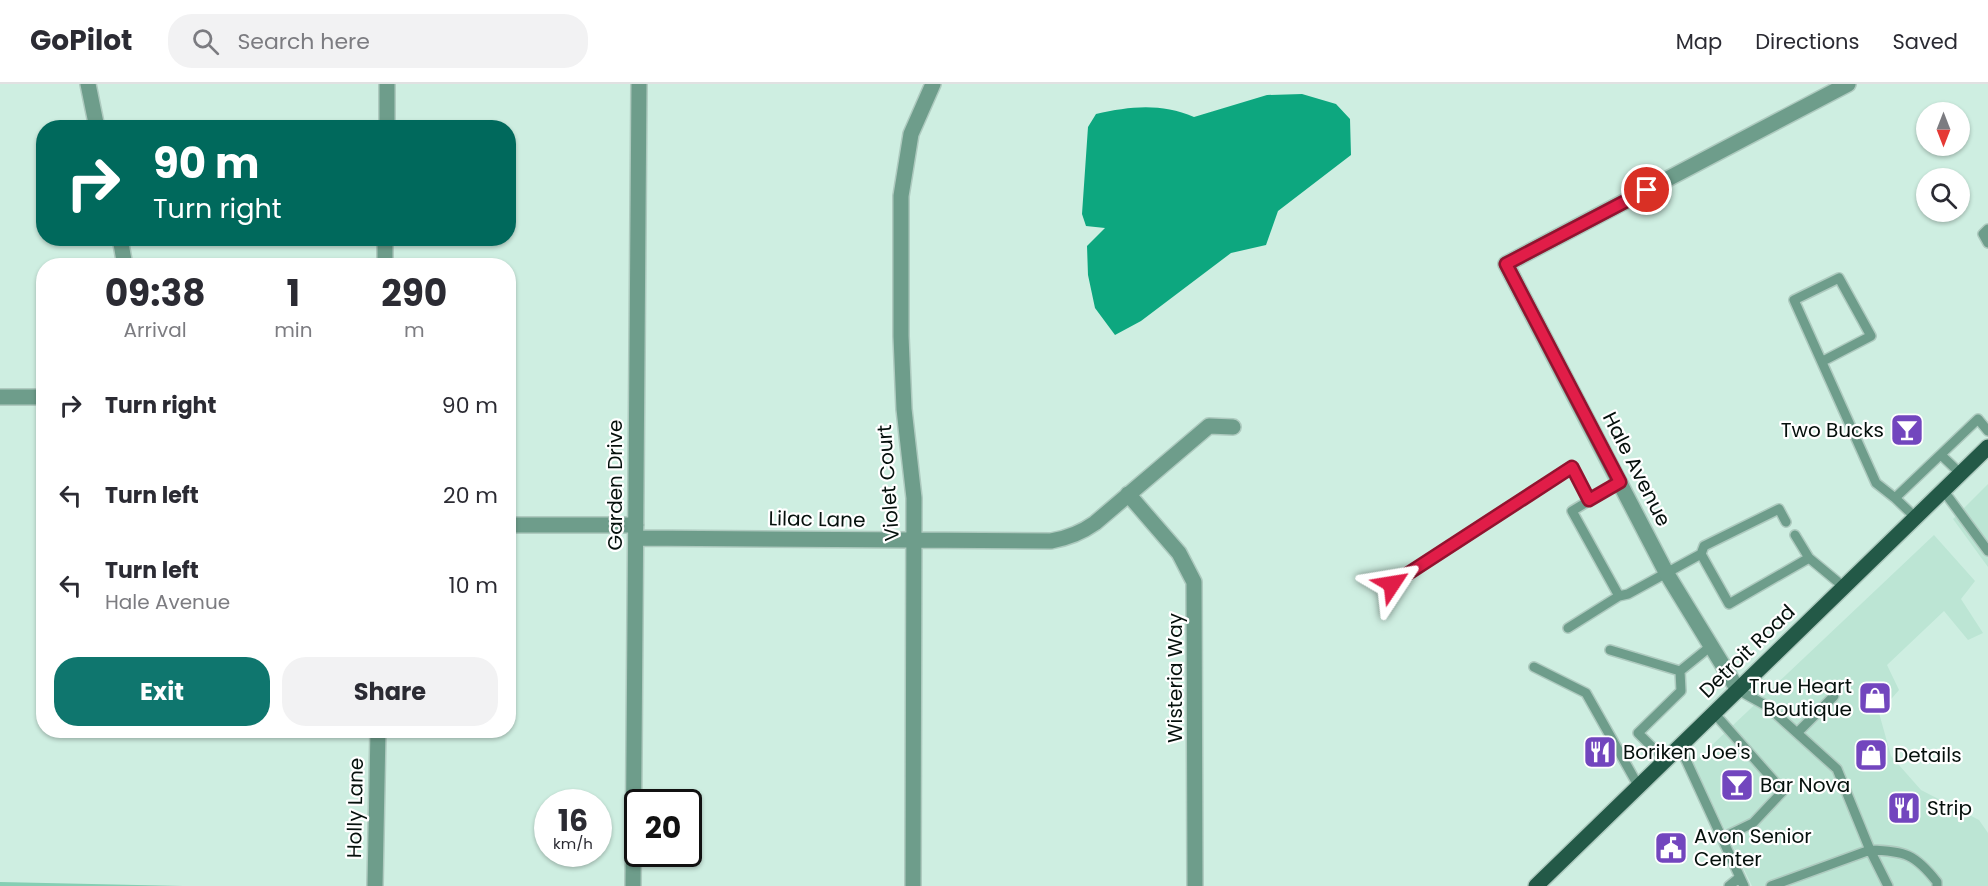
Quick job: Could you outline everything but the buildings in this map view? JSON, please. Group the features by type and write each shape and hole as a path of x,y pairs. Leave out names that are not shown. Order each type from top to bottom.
{"main road":[{"name":"Detroit Road","path":"1536,886 1988,447"}],"street":[{"path":"87,84 95,120"},
{"path":"387,84 387,120"},
{"name":"Garden Drive","path":"633,886 639,84"},
{"name":"Violet Court","path":"913,886 914,498 904,409 900,336 901,196 910,134 933,84"},
{"name":"Hale Avenue","path":"1738,690 1667,574 1506,264 1848,84"},
{"path":"0,397 36,397"},
{"name":"Lilac Lane","path":"516,525 636,532 913,541 1052,541 1083,532 1209,426 1233,427"},
{"name":"Wisteria Way","path":"1128,494 1179,553 1194,582 1195,886"},
{"name":"Holly Lane","path":"375,886 378,738"}],"lane":[{"path":"1988,229 1983,234 1988,243"},
{"path":"1822,361 1871,336 1839,278 1794,300 1876,483 1915,517"},
{"path":"1895,498 1978,419 1988,431"},
{"path":"1941,455 1961,474"},
{"path":"1392,584 1572,467 1589,500"},
{"path":"1619,596 1572,511 1620,482"},
{"path":"1943,490 1988,550"},
{"path":"1568,628 1619,596 1628,594 1701,554 1704,546 1779,509 1786,522"},
{"path":"1795,535 1809,558 1844,587"},
{"path":"1701,554 1729,603 1809,558"},
{"path":"1680,671 1711,646"},
{"path":"1611,650 1680,671"},
{"path":"1534,667 1586,693 1639,787"},
{"path":"1666,761 1638,733 1682,692 1680,671"},
{"path":"1738,690 1767,706 1837,769 1870,850 1888,886"},
{"path":"1797,733 1834,696"},
{"path":"1714,713 1784,790 1753,822 1722,838"},
{"path":"1680,747 1742,881 1729,886"},
{"path":"1771,886 1870,850 1897,851 1920,860 1937,882 1937,886"}],"shaded area":[{"path":"1302,94 1336,104 1350,119 1351,155 1278,211 1266,245 1231,253 1141,321 1115,335 1095,308 1088,275 1087,246 1105,228 1086,226 1082,214 1088,127 1096,114 1146,107 1170,110 1194,117 1267,95"},
{"path":"1988,484 1988,567 1953,519"},
{"path":"1934,535 1975,581 1961,599 1983,633 1968,640 1944,611 1887,665 1899,690 1879,713 1891,756 1921,790 1979,820 1988,833 1988,886 1752,886 1693,763"},
{"path":"0,882 183,886 0,886"}],"place":[{"name":"Two Bucks","path":"1907,430"},
{"name":"True Heart Boutique","path":"1875,698"},
{"name":"Boriken Joe's","path":"1600,752"},
{"name":"Details","path":"1871,755"},
{"name":"Bar Nova","path":"1737,785"},
{"name":"Strip","path":"1904,808"},
{"name":"Avon Senior Center","path":"1671,848"}],"route":[{"path":"1392,584 1572,467 1589,500 1620,482 1506,264 1647,190"}]}
